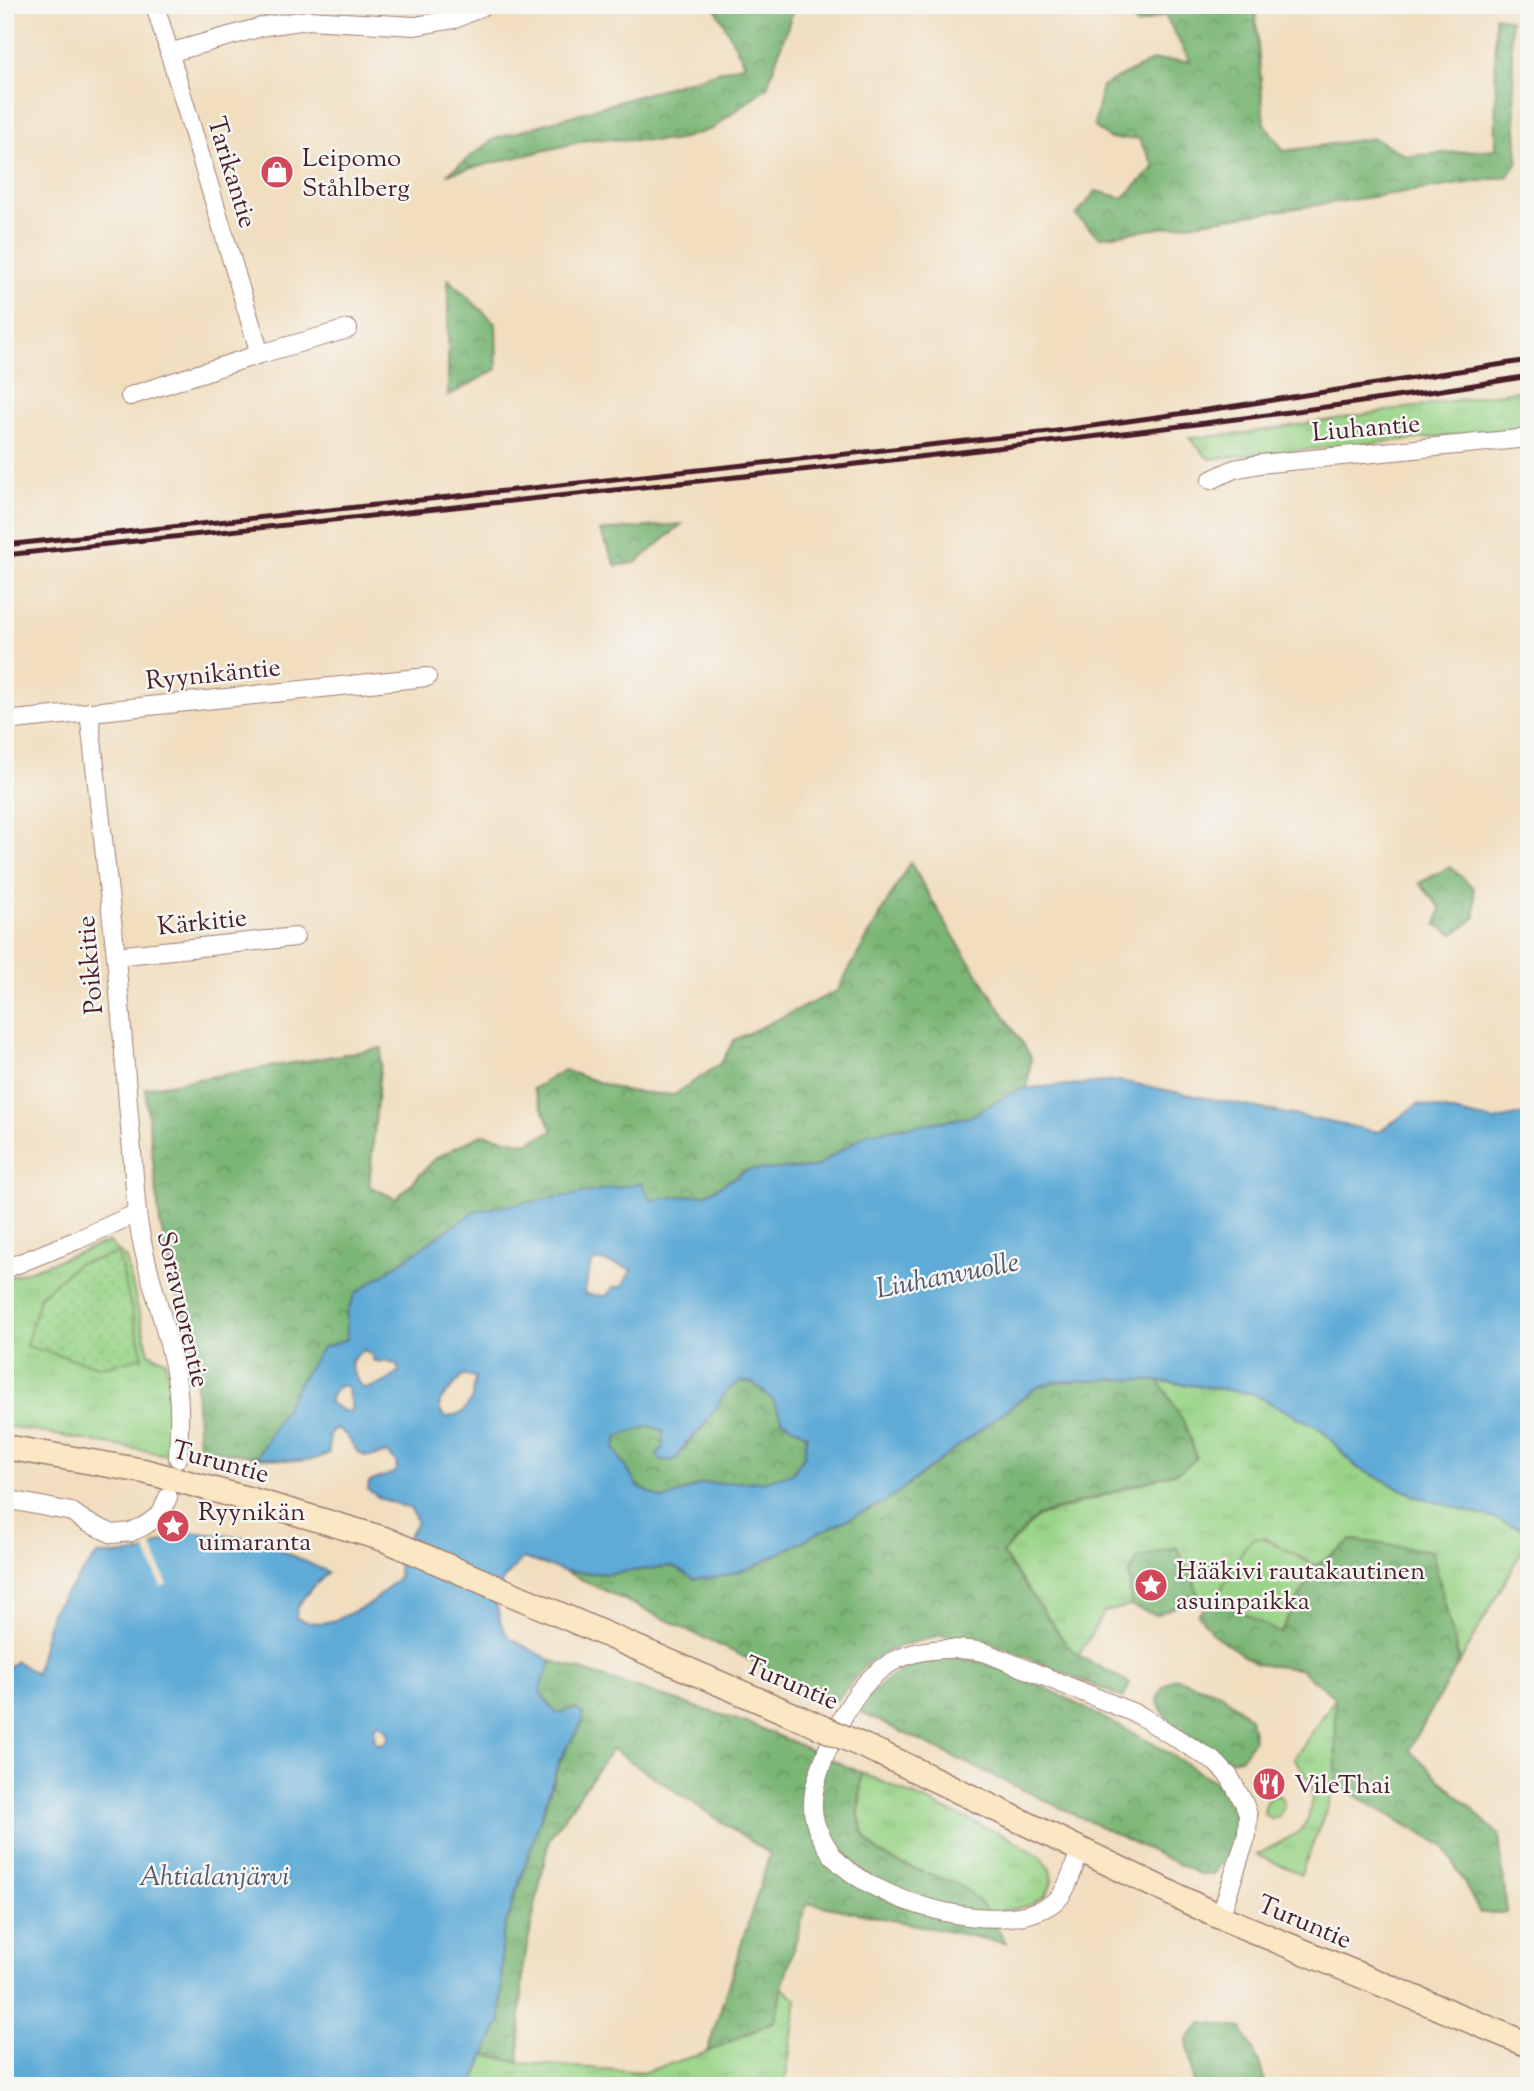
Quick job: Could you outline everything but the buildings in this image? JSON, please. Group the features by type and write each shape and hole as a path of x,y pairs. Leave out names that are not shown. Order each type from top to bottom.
{"main road":[{"name":"Turuntie","path":"5,1447 144,1471 384,1539 884,1755 1220,1917 1529,2045"}],"street":[{"name":"Tarikantie","path":"155,5 261,354"},
{"path":"169,53 265,26 309,20 415,26 455,19 485,5"},
{"path":"130,396 348,329"},
{"name":"Liuhantie","path":"1210,480 1234,469 1260,464 1529,438"},
{"name":"Ryynikäntie","path":"5,721 427,677"},
{"name":"Poikkitie","path":"89,712 116,957 137,1213"},
{"name":"Kärkitie","path":"116,957 295,937"},
{"path":"5,1269 137,1213"},
{"name":"Soravuorentie","path":"137,1213 140,1237 175,1372 180,1413 178,1458"},
{"path":"5,1499 72,1512 86,1522 113,1534 131,1532 144,1526 161,1514 168,1497"},
{"path":"1080,1851 1060,1897 1021,1917 974,1918 939,1911 881,1889 856,1875 833,1856 817,1828 814,1786 830,1742 850,1702 864,1684 894,1661 918,1652 957,1647 984,1651 1139,1715 1215,1762 1229,1776 1244,1803 1248,1815 1246,1841 1220,1917"}],"green space":[{"path":"714,5 795,5 767,87 712,129 673,141 592,139 447,174 494,139 745,64"},
{"path":"1129,5 1255,5 1264,123 1284,151 1374,138 1407,156 1496,149 1495,16 1510,20 1518,162 1507,177 1099,237 1076,216 1096,191 1123,198 1155,167 1138,138 1110,139 1094,126 1102,86 1154,60 1190,61 1165,15 1136,25"},
{"path":"448,279 496,324 497,369 448,396"},
{"path":"1529,389 1529,428 1209,459 1189,438 1240,434"},
{"path":"682,524 637,562 616,566 600,531"},
{"path":"910,862 947,926 1031,1057 1027,1088 1019,1089 969,1117 868,1133 814,1168 748,1170 706,1194 650,1200 347,1314 347,1339 322,1348 257,1457 199,1448 195,1363 160,1224 145,1088 382,1048 369,1186 396,1199 437,1157 483,1134 527,1143 553,1131 533,1089 564,1070 624,1091 674,1095 721,1063 734,1040 837,991"},
{"path":"1450,867 1474,888 1475,918 1454,934 1436,925 1441,908 1419,883"},
{"path":"109,1242 126,1259 149,1353 165,1360 173,1399 169,1455 5,1426 5,1279"},
{"path":"118,1254 143,1357 102,1367 26,1346 40,1296 77,1264"},
{"path":"1116,1379 1159,1381 1184,1423 1197,1458 1180,1471 1037,1516 1002,1553 1067,1645 1079,1656 1130,1683 1123,1698 983,1639 940,1635 897,1647 868,1662 836,1701 564,1571 608,1574 672,1566 694,1579 820,1532 885,1502 1037,1387 1054,1382"},
{"path":"741,1381 753,1383 774,1401 782,1420 807,1435 804,1456 793,1473 766,1481 701,1484 664,1500 638,1487 614,1448 618,1435 652,1426 663,1431 663,1446 675,1460 716,1409 726,1391"},
{"path":"1159,1381 1251,1393 1321,1429 1356,1467 1416,1496 1529,1531 1529,1538 1460,1662 1431,1551 1352,1540 1316,1566 1265,1538 1244,1548 1217,1598 1198,1598 1194,1579 1176,1547 1139,1558 1129,1574 1131,1606 1104,1612 1079,1655 1067,1645 1002,1553 1037,1517 1179,1471 1197,1458 1184,1423"},
{"path":"1253,1538 1264,1538 1316,1566 1280,1633 1217,1598 1244,1548"},
{"path":"1352,1540 1432,1551 1459,1662 1409,1750 1499,1835 1507,1913 1480,1913 1445,1847 1336,1785 1335,1697 1299,1669 1256,1664 1213,1634 1198,1614 1217,1598 1280,1633 1316,1566"},
{"path":"1176,1547 1194,1579 1198,1598 1155,1615 1131,1606 1129,1574 1138,1558"},
{"path":"941,1658 982,1662 1050,1690 1152,1743 1217,1783 1230,1802 1237,1821 1235,1844 1213,1874 1199,1874 858,1711 884,1682 915,1665"},
{"path":"552,1661 753,1725 862,1773 859,1816 864,1833 873,1847 900,1864 949,1881 970,1893 988,1912 1006,1943 807,1903 775,2021 707,2052 770,1854 612,1749 549,1839 523,1966 519,2063 485,2054 501,2020 502,1936 560,1761 582,1722 576,1709 556,1713 544,1699 542,1683"},
{"path":"1174,1678 1220,1693 1250,1718 1254,1740 1241,1758 1228,1760 1187,1735 1169,1720 1157,1700 1162,1688"},
{"path":"1336,1697 1336,1785 1301,1874 1257,1855 1297,1833 1306,1823 1312,1801 1312,1788 1294,1759"},
{"path":"862,1773 1008,1837 1043,1858 1050,1869 1052,1881 1047,1894 1031,1905 989,1913 964,1888 885,1857 866,1840 859,1816"},
{"path":"1274,1795 1282,1798 1284,1807 1278,1817 1272,1819 1264,1814 1264,1811 1266,1803"},
{"path":"782,1988 797,1999 785,2086 473,2086 485,2054 519,2063 645,2072 707,2052 775,2021"},
{"path":"1202,2023 1242,2028 1260,2065 1266,2086 1194,2086 1187,2039"}],"sand":[{"name":"Ryynikän uimaranta","path":"174,1508 189,1532 168,1539 140,1554 133,1539 157,1528"}],"water":[{"path":"1120,1081 1379,1132 1418,1104 1494,1121 1529,1113 1529,1531 1416,1496 1356,1467 1321,1429 1251,1393 1159,1381 1116,1379 1055,1382 1037,1387 885,1502 753,1567 720,1577 694,1579 672,1566 608,1574 564,1571 523,1558 502,1581 496,1603 501,1624 509,1638 552,1661 541,1688 544,1699 556,1713 576,1709 583,1713 582,1722 559,1761 502,1936 501,2020 473,2086 5,2086 5,1670 16,1661 36,1674 51,1612 97,1555 140,1554 168,1539 189,1532 245,1538 274,1547 328,1572 299,1605 296,1618 307,1622 336,1620 372,1603 398,1578 399,1551 417,1522 411,1509 380,1498 368,1490 369,1482 396,1472 397,1463 388,1453 375,1456 360,1454 344,1433 336,1428 329,1434 329,1453 321,1457 294,1461 257,1457 322,1348 347,1339 347,1314 355,1294 475,1211 642,1183 650,1200 706,1194 748,1170 814,1168 868,1133 969,1117 1019,1089","holes":["597,1260 632,1269 622,1287 614,1287 606,1296 584,1294 591,1264","364,1350 371,1354 374,1361 397,1365 399,1371 382,1383 362,1388 351,1368 353,1359","463,1375 475,1377 472,1399 463,1412 446,1418 439,1410 440,1401","741,1381 753,1383 774,1401 782,1420 807,1435 804,1456 793,1473 766,1481 701,1484 664,1500 638,1487 614,1448 618,1436 651,1426 663,1431 663,1446 657,1456 661,1461 675,1460 716,1409 726,1391","339,1386 347,1386 352,1411 343,1411 329,1402","379,1724 387,1730 389,1737 384,1743 376,1744 375,1726"]}],"pier":[{"path":"151,1545 167,1584 161,1587 145,1548"}],"railway":[{"path":"5,545 1050,432 1529,360"},
{"path":"5,555 533,500 1019,445 1274,414 1529,376"}],"place":[{"name":"Leipomo Ståhlberg","path":"277,172"},
{"name":"Ryynikän uimaranta","path":"173,1526"},
{"name":"Hääkivi rautakautinen asuinpaikka","path":"1151,1585"},
{"name":"VileThai","path":"1269,1784"}],"water label":[{"name":"Liuhanvuolle","path":"947,1274"},
{"name":"Ahtialanjärvi","path":"214,1875"}]}
